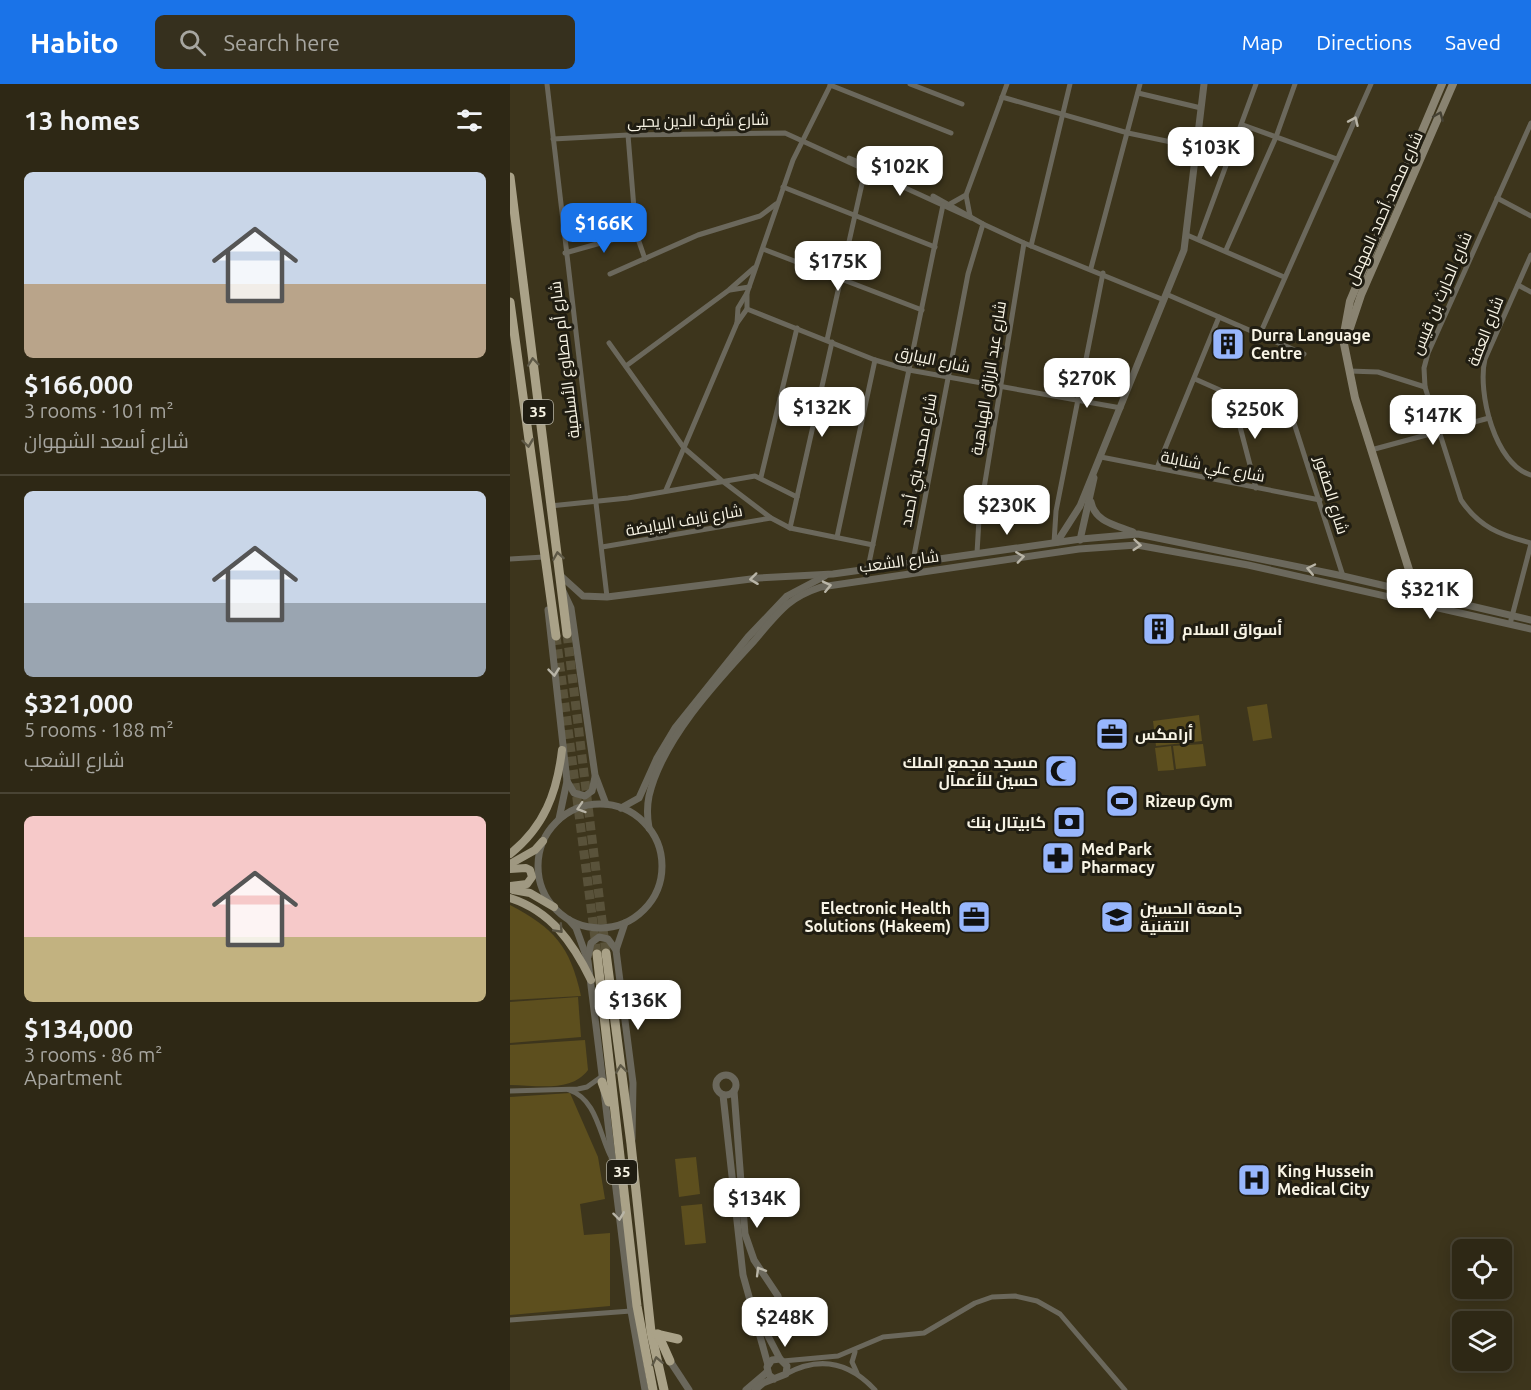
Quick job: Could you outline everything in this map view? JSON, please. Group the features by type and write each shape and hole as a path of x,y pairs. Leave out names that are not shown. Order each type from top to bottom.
{"highway":[{"name":"35","path":"510,177 554,505 567,634"},
{"name":"35","path":"510,302 556,636"},
{"name":"35","path":"607,952 654,1333 664,1390"},
{"name":"35","path":"607,952 620,1151 637,1306 653,1390"},
{"path":"602,1080 607,1091 614,1137 620,1151"},
{"path":"654,1333 678,1339"},
{"path":"654,1333 670,1361"}],"main road":[{"name":"شارع محمد أحمد المهمل","path":"1406,602 1409,567 1347,371 1346,320 1353,291 1442,84"},
{"name":"شارع محمد أحمد المهمل","path":"1345,345 1360,295 1453,84"},
{"path":"510,854 536,830 546,812 557,781 562,750"},
{"path":"510,864 529,854 543,841"},
{"path":"510,869 526,868 530,870 532,877 527,884 510,888"},
{"path":"510,888 530,893 554,907"},
{"path":"510,898 535,908 557,926 575,951 591,980"}],"street":[{"name":"شارع أم مطاوع الأسلمية","path":"547,84 565,254 607,597"},
{"path":"738,323 742,299 749,287 763,249 783,187 830,84 951,133"},
{"path":"910,84 962,104"},
{"path":"970,218 961,209 1007,84"},
{"path":"1031,246 1070,84"},
{"path":"1091,268 1140,84"},
{"path":"1055,542 1075,515 1094,474 1165,297 1187,235 1195,147 1204,84"},
{"path":"1199,239 1243,125 1256,84"},
{"path":"1226,250 1276,136 1295,84"},
{"path":"1260,334 1371,84"},
{"path":"1138,93 1201,108"},
{"path":"1002,97 1128,133 1195,147"},
{"name":"شارع الحارث بن قيس","path":"1531,123 1428,353 1424,368 1425,387 1454,484 1468,512 1492,531 1531,544"},
{"path":"1243,125 1337,159"},
{"name":"شارع شرف الدين يحيى","path":"553,139 779,132 868,168 946,205 961,209 970,218 1031,246 1219,317 1304,354"},
{"path":"627,135 636,233 645,259"},
{"path":"1524,140 1531,143"},
{"name":"شارع شرف الدين يحيى","path":"838,155 857,166 868,168 929,196"},
{"path":"857,166 864,179"},
{"path":"790,528 841,280 868,168"},
{"path":"864,179 880,175"},
{"path":"783,187 935,247"},
{"path":"868,568 935,247 946,205 966,195"},
{"path":"1497,198 1531,216"},
{"path":"610,274 698,235 760,216 777,203"},
{"path":"760,216 770,226"},
{"name":"شارع محمد بني أحمد","path":"913,561 968,274 983,224"},
{"path":"565,254 636,233"},
{"path":"1187,235 1284,277"},
{"name":"شارع عبد الرزاق الهباهبة","path":"977,553 979,519 1024,243"},
{"path":"763,249 922,310"},
{"name":"شارع العفة","path":"1531,255 1483,366 1482,386 1489,418 1509,459 1516,467 1531,475"},
{"path":"626,366 729,290 757,264"},
{"path":"1055,542 1056,511 1103,273"},
{"path":"1518,285 1531,292"},
{"path":"729,290 749,287"},
{"path":"666,490 738,323 747,309 749,287"},
{"path":"729,290 738,293 742,299"},
{"name":"شارع البيارق","path":"747,309 875,360 909,370 1121,408"},
{"path":"1157,468 1219,317"},
{"path":"761,477 797,328"},
{"path":"609,343 684,448 721,480 771,518 790,528 873,545"},
{"path":"837,537 875,360"},
{"path":"1347,371 1377,372 1425,387"},
{"name":"شارع الصقور","path":"1195,379 1294,423 1343,576"},
{"path":"1232,396 1256,488"},
{"path":"1371,450 1489,418"},
{"name":"شارع علي شنابلة","path":"1101,457 1320,500"},
{"path":"1079,549 1094,474"},
{"path":"554,505 628,498 721,480 761,477 797,497"},
{"path":"1091,498 1094,514 1099,519 1138,534"},
{"name":"شارع نايف البيايضة","path":"602,547 771,518"},
{"name":"شارع الشعب","path":"561,576 584,596 607,597 788,575 833,574 1055,542 1138,534 1343,576 1531,620"},
{"name":"شارع الشعب","path":"649,828 649,795 672,745 719,681 781,610 800,596 821,587 1118,544 1156,548 1248,566 1531,628"},
{"path":"1510,624 1531,544"},
{"path":"510,560 544,557"},
{"path":"938,558 934,564 939,569"},
{"name":"شارع الشعب","path":"621,808 639,798 657,758 675,728 706,686 755,630 798,588 833,574"},
{"path":"563,591 572,614 596,775 606,804"},
{"path":"550,593 548,606 567,781 560,818 543,841 538,864 539,876 547,898 576,928 588,962 631,1311 645,1390"},
{"path":"567,781 574,793 585,796 592,791 596,775"},
{"path":"555,823 578,808 606,804 621,808 635,815 649,828 662,856 660,884 648,906 625,923 607,952"},
{"path":"570,920 597,928 625,923"},
{"path":"588,962 589,947 594,939 608,939 607,952"},
{"path":"774,1379 767,1368 741,1264 723,1095 716,1085 723,1076 734,1080 745,1234 754,1260 778,1296 779,1308 767,1334 787,1366 786,1374"},
{"path":"510,1090 564,1090 587,1087 602,1080"},
{"path":"564,1090 575,1093 588,1103 612,1158"},
{"path":"723,1095 734,1091"},
{"path":"746,1390 774,1359 838,1356 856,1350 883,1336 929,1331 959,1311 984,1299 1015,1296 1043,1304 1064,1318 1125,1390"},
{"path":"510,1320 631,1311"},
{"path":"754,1314 776,1318"},
{"path":"856,1350 852,1362 858,1374"},
{"path":"670,1361 689,1390"},
{"path":"755,1390 809,1364 822,1362 843,1366 858,1374 875,1390"}],"shaded area":[{"path":"1267,704 1272,738 1253,741 1247,707"},
{"path":"1199,715 1202,741 1156,746 1153,721"},
{"path":"1203,744 1206,766 1176,769 1173,746"},
{"path":"1171,746 1174,770 1158,771 1155,748"},
{"path":"510,905 538,922 558,940 571,964 581,996 510,1000"},
{"path":"578,997 581,1037 510,1043 510,1002"},
{"path":"585,1040 588,1070 581,1077 563,1085 510,1085 510,1045"},
{"path":"570,1093 598,1157 605,1199 580,1204 584,1235 610,1233 610,1306 510,1315 510,1097"},
{"path":"696,1157 700,1194 679,1197 675,1159"},
{"path":"702,1204 706,1243 685,1245 681,1206"}],"tunnel":[{"path":"567,634 606,953"},
{"path":"556,636 597,954"}],"place":[{"name":"Durra Language Centre","path":"1228,344"},
{"name":"أسواق السلام","path":"1159,629"},
{"name":"أرامكس","path":"1112,734"},
{"name":"مسجد مجمع الملك حسين للأعمال","path":"1061,771"},
{"name":"Rizeup Gym","path":"1122,801"},
{"name":"كابيتال بنك","path":"1069,822"},
{"name":"Med Park Pharmacy","path":"1058,858"},
{"name":"Electronic Health Solutions (Hakeem)","path":"974,917"},
{"name":"جامعة الحسين التقنية","path":"1117,917"},
{"name":"King Hussein Medical City","path":"1254,1180"}]}
